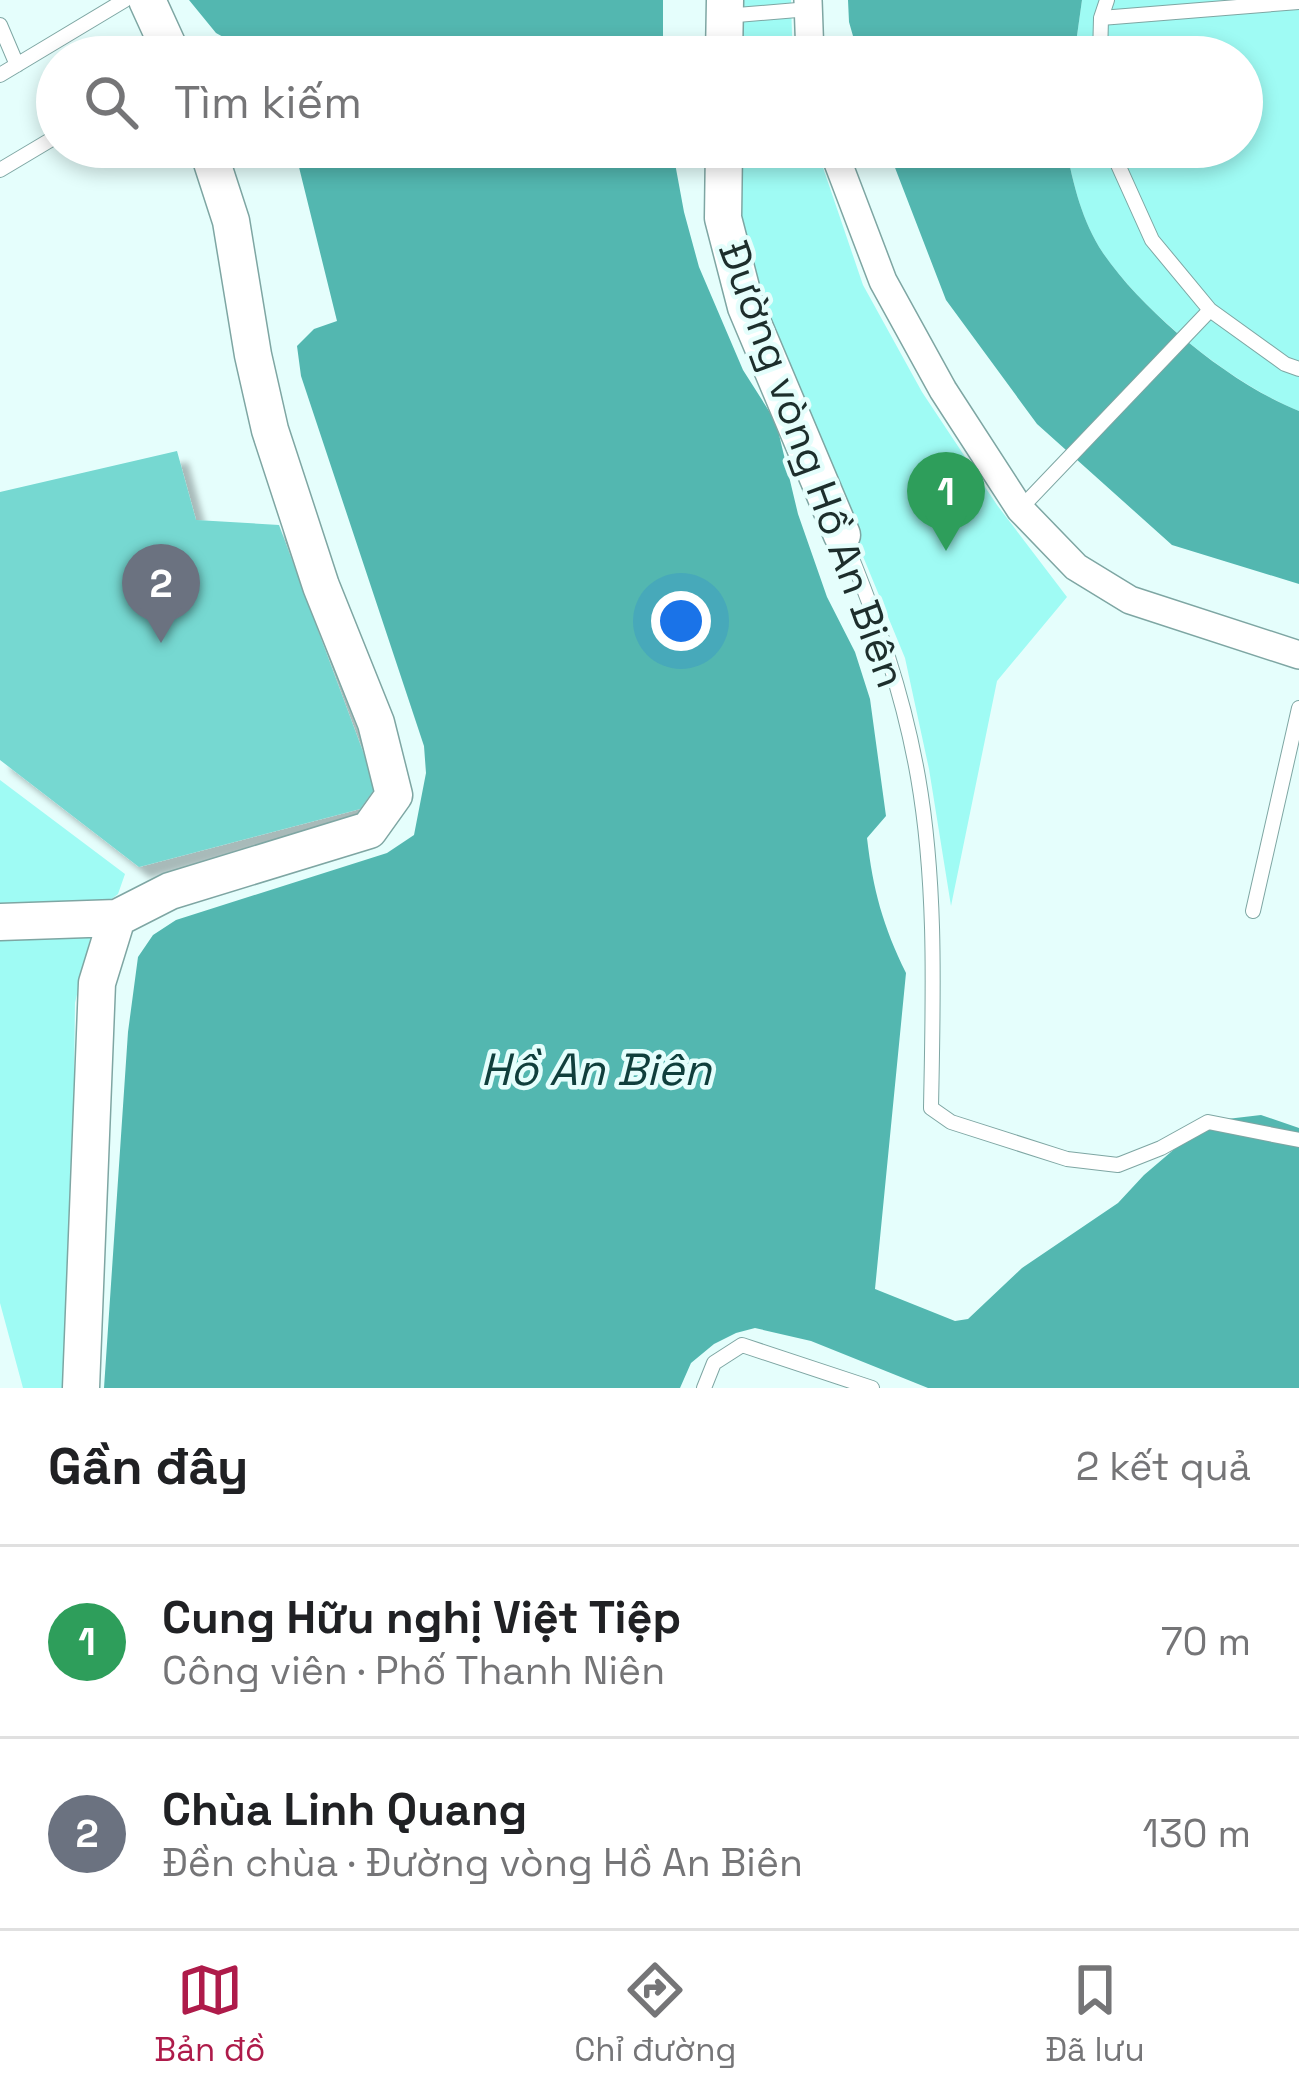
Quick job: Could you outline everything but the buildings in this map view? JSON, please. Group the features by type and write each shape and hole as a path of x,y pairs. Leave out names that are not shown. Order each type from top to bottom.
{"street":[{"path":"147,0 163,36"},
{"path":"808,4 809,36"},
{"path":"0,922 117,917 170,891 369,830 394,795 376,723 321,586 270,430 231,221 214,168"},
{"name":"Đường vòng Hồ An Biên","path":"724,168 723,218 746,307 842,535"},
{"path":"840,168 883,280 943,390 1020,509 1076,567 1130,600 1299,655"},
{"path":"81,1388 98,983 117,917"}],"lane":[{"path":"65,36 125,0"},
{"path":"1101,36 1106,0"},
{"path":"1102,17 1299,2"},
{"path":"725,8 808,4"},
{"path":"0,25 17,65"},
{"path":"0,75 36,54"},
{"path":"0,170 36,149"},
{"path":"1119,168 1152,240 1210,310 1299,369"},
{"path":"1020,509 1210,310"},
{"name":"Đường vòng Hồ An Biên","path":"842,535 880,626 918,779 934,938 931,1108 951,1122 1067,1159 1118,1166 1208,1122 1299,1140"},
{"path":"1252,911 1299,708"},
{"path":"704,1388 714,1363 742,1346 872,1388"}],"shaded area":[{"path":"732,0 791,0 792,36 730,36"},
{"path":"1082,0 1299,0 1299,411 1218,365 1165,322 1120,276 1089,228 1071,168 1263,168 1263,36 1077,36"},
{"path":"725,168 823,168 863,285 922,392 997,505 1067,597 997,681 951,906 905,658 723,218"},
{"path":"0,780 125,874 118,894 97,910 75,1003 70,1388 23,1388 0,1303"}],"water":[{"path":"189,0 663,0 663,36 216,33"},
{"path":"848,0 1082,0 1077,36 853,36"},
{"name":"Hồ An Biên","path":"299,168 676,168 699,267 743,370 776,422 798,514 870,699 886,816 867,838 869,857 885,923 906,973 875,1289 955,1321 968,1319 1022,1268 1118,1203 1178,1146 1227,1119 1261,1115 1299,1128 1299,1388 928,1388 811,1341 755,1328 714,1344 691,1363 680,1388 104,1388 128,1032 138,957 153,935 176,920 387,853 414,835 426,773 424,746 301,376 297,346 314,329 337,321"},
{"path":"895,168 1071,168 1089,228 1141,299 1218,365 1299,411 1299,584 1172,545 1037,424 946,300"}],"place":[{"name":"Cung Hữu nghị Việt Tiệp","path":"946,551"},
{"name":"Chùa Linh Quang","path":"161,643"}]}
